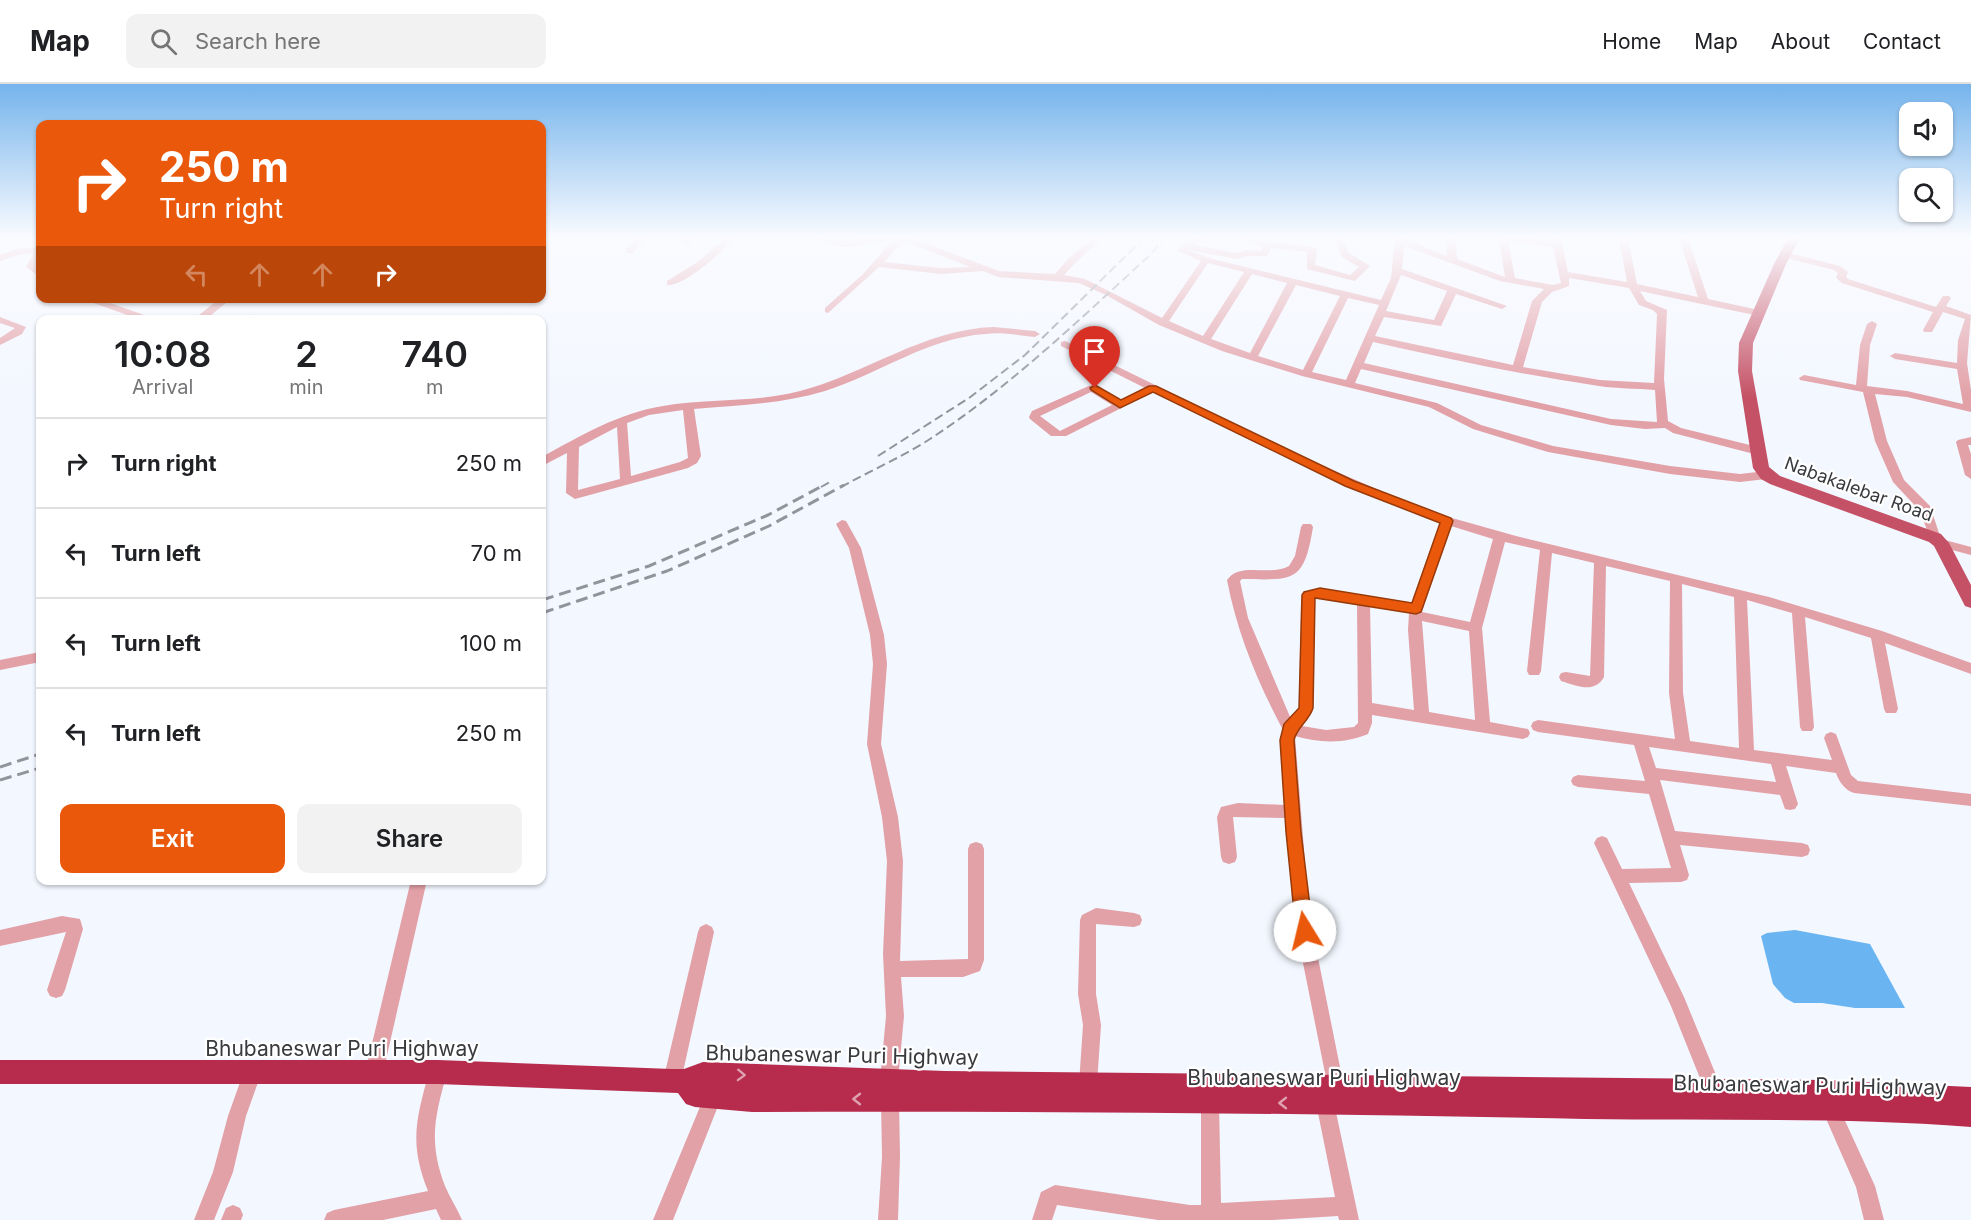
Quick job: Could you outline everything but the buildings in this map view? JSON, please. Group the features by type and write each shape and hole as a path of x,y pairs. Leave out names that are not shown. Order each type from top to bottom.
{"highway":[{"name":"Bhubaneswar Puri Highway","path":"0,1072 252,1074 438,1072 678,1081 703,1074 889,1090 945,1091 1330,1095 1714,1092 1971,1114"},
{"name":"Bhubaneswar Puri Highway","path":"678,1081 695,1095 752,1100 889,1090"},
{"name":"Bhubaneswar Puri Highway","path":"945,1091 1088,1084 1159,1092 1210,1102 1330,1095"},
{"name":"Bhubaneswar Puri Highway","path":"1390,1094 1604,1107 1827,1100 1971,1099"}],"main road":[{"name":"Nabakalebar Road","path":"1769,291 1746,343 1745,356 1745,371 1761,468 1766,475 1938,540 1965,579 1971,602"}],"street":[{"path":"828,310 848,291"},
{"path":"1103,291 1163,323 1205,341 1306,374 1433,405 1477,428 1564,451 1670,470 1740,478 1766,475"},
{"path":"1163,323 1185,291"},
{"path":"1205,341 1236,291"},
{"path":"1252,358 1288,291"},
{"path":"1330,291 1437,324 1452,291"},
{"path":"1349,385 1390,291"},
{"path":"1459,291 1502,306"},
{"path":"1517,369 1535,306 1549,291"},
{"path":"1635,291 1642,303 1662,312 1659,387 1661,414 1666,425"},
{"path":"1652,291 1759,313"},
{"path":"1700,291 1704,302"},
{"path":"1804,378 1907,394 1971,409 1962,367 1962,340 1971,318 1942,306 1884,291"},
{"path":"1306,374 1345,295"},
{"path":"100,303 138,315"},
{"path":"205,315 220,303"},
{"path":"1928,330 1942,306"},
{"path":"0,320 21,327 18,332 0,342"},
{"path":"1872,324 1865,345 1865,389 1881,441 1899,482 1926,509 1938,540 1971,551"},
{"path":"546,460 573,445 649,412 688,407 759,403 800,395 848,379 927,343 969,332 992,330 1035,334"},
{"path":"1370,338 1464,360 1517,369 1603,383 1659,387"},
{"path":"1065,344 1350,484 1447,521 1546,548 1798,610 1877,634 1971,669"},
{"path":"1895,356 1962,367"},
{"path":"1358,365 1611,422 1645,426 1666,425 1677,430 1758,451"},
{"path":"1120,405 1092,388 1036,413 1034,417 1055,434 1062,434 1120,405 1153,388"},
{"path":"573,445 573,494 684,465 693,460 688,407"},
{"path":"622,423 626,481"},
{"path":"1971,441 1962,442 1971,475"},
{"path":"1422,717 1416,612 1447,521"},
{"path":"842,524 855,548 877,635 880,664 874,744 891,828 895,861 892,969 896,1016 889,1090 891,1157 888,1220"},
{"path":"1042,1220 1048,1199 1055,1195 1126,1213 1168,1213 1211,1218 1348,1213 1301,913 1287,740 1289,728 1275,701 1241,618 1233,580 1239,574 1271,575 1294,569 1298,564 1307,527"},
{"path":"1483,727 1475,628 1500,536"},
{"path":"1534,671 1546,548"},
{"path":"1566,677 1592,683 1597,676 1600,560"},
{"path":"1676,579 1676,693 1683,746"},
{"path":"1289,728 1304,715 1306,708 1309,595 1320,593 1363,600 1475,628"},
{"path":"1740,594 1747,755"},
{"path":"1289,728 1306,733 1356,734 1363,730 1365,708 1363,600"},
{"path":"1798,610 1808,728"},
{"path":"1877,634 1891,709"},
{"path":"0,665 36,658"},
{"path":"1365,708 1523,733"},
{"path":"1538,726 1842,768"},
{"path":"1831,738 1848,783 1861,789 1969,804"},
{"path":"1617,876 1680,875 1640,740"},
{"path":"1650,773 1788,796 1777,759"},
{"path":"1578,781 1654,788"},
{"path":"1229,857 1226,812 1238,809 1292,812"},
{"path":"1670,837 1802,850"},
{"path":"1602,843 1678,1003 1714,1092"},
{"path":"892,969 963,969 974,965 976,960 976,849"},
{"path":"374,1072 418,885"},
{"path":"1088,1084 1092,1025 1087,994 1088,920 1096,915 1134,920"},
{"path":"0,938 62,924 74,924 75,929 56,990"},
{"path":"678,1081 706,932"},
{"path":"438,1072 425,1122 427,1149 439,1199 452,1220"},
{"path":"204,1220 223,1172 237,1116 252,1074"},
{"path":"663,1220 712,1096"},
{"path":"1827,1100 1865,1186 1874,1220"},
{"path":"1210,1102 1211,1218"},
{"path":"334,1220 439,1199"}],"water":[{"path":"1795,930 1870,944 1905,1008 1855,1008 1822,1003 1794,1003 1785,998 1773,984 1761,936 1767,933"}],"railway":[{"path":"878,456 969,398 1025,355 1090,291"},
{"path":"841,487 919,446 989,397 1110,291"},
{"path":"821,487 830,482"},
{"path":"546,599 649,566 768,515 824,485"},
{"path":"546,612 667,571 769,526 844,485"},
{"path":"0,767 36,755"},
{"path":"0,780 36,769"}],"route":[{"path":"1095,388 1120,405 1153,388 1233,429 1350,484 1447,521 1416,609 1320,593 1309,595 1307,602 1306,708 1304,715 1289,728 1287,740 1301,913 1305,931"}]}
